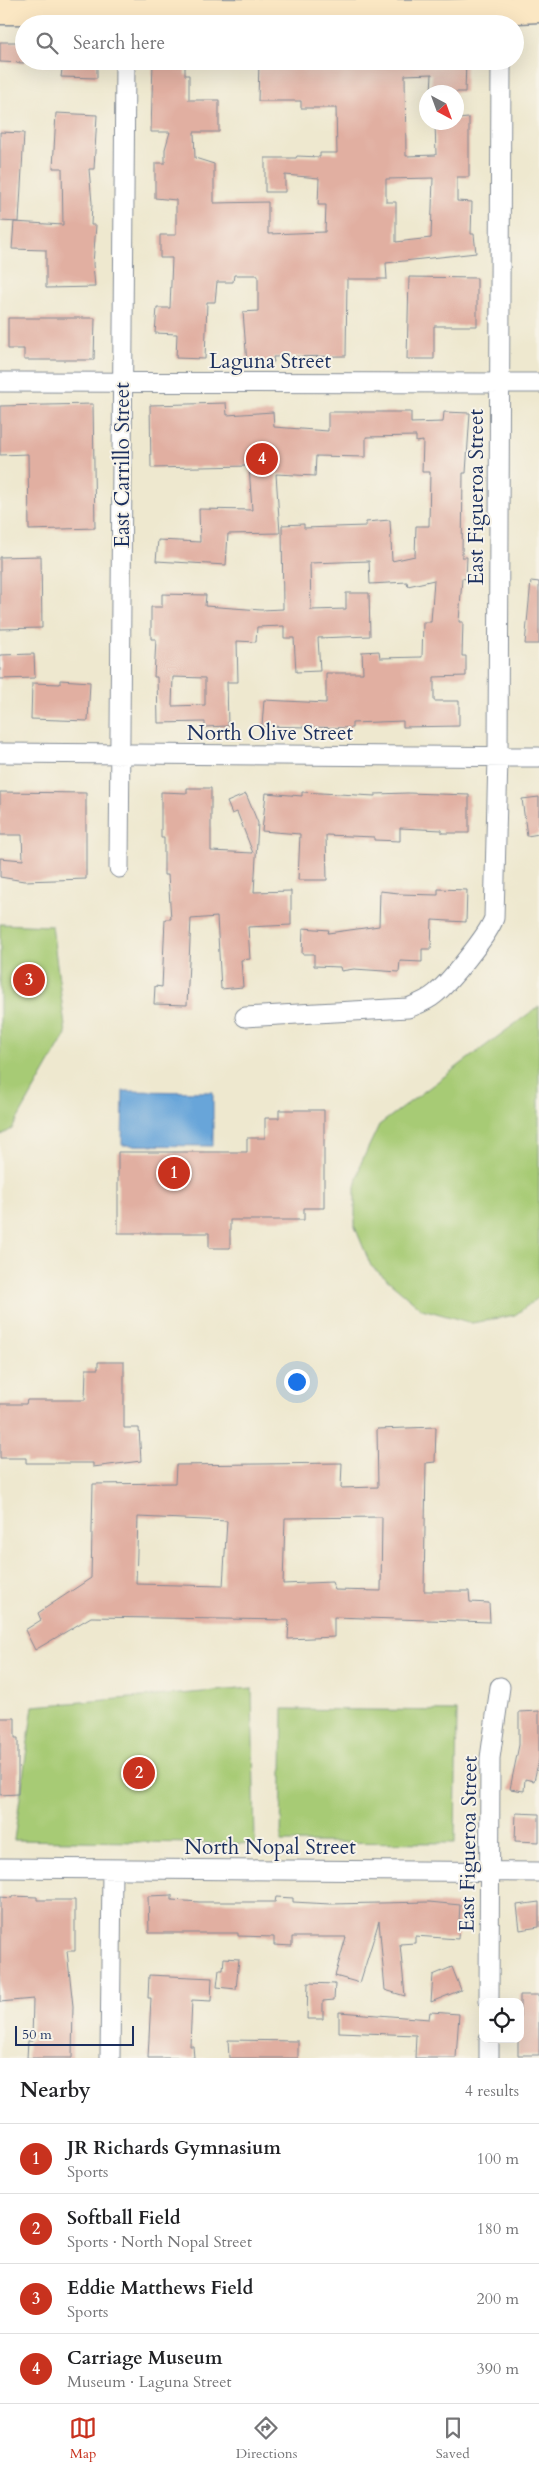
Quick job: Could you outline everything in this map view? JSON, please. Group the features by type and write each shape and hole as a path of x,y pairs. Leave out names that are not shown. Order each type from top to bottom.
{"main road":[{"path":"0,11 448,13 539,9"}],"street":[{"name":"East Carrillo Street","path":"119,868 125,70"},
{"name":"East Figueroa Street","path":"245,1017 408,1008 425,1001 437,993 488,932 494,918 498,757 501,70"},
{"name":"Laguna Street","path":"0,382 539,383"},
{"name":"North Olive Street","path":"0,753 539,758"},
{"name":"East Figueroa Street","path":"489,1998 490,1758 500,1687"},
{"name":"North Nopal Street","path":"0,1868 539,1872"},
{"path":"110,2058 112,1869"},
{"path":"489,2043 489,2058"}],"green space":[{"path":"0,924 52,926 66,1034 12,1129 0,1136"},
{"path":"539,1006 539,1297 515,1315 472,1323 422,1309 371,1266 355,1227 355,1187 361,1163 379,1125"},
{"path":"252,1688 255,1844 14,1840 33,1706"},
{"path":"283,1709 457,1711 455,1843 281,1842"}],"water":[{"path":"123,1091 213,1092 213,1146 122,1145"}],"building":[{"path":"0,42 15,42 15,63 0,62"},
{"path":"62,70 97,70 97,78 61,77"},
{"path":"153,70 185,70 185,75 189,75 189,100 219,100 219,132 194,132 195,158 214,164 214,203 268,202 268,234 325,232 326,205 318,205 319,178 285,175 285,192 265,192 265,158 320,157 320,153 337,153 336,108 301,108 301,101 258,101 259,70 466,70 465,92 464,85 431,85 432,74 405,75 406,156 436,155 435,130 464,130 464,118 469,118 469,177 457,177 457,201 472,202 471,234 474,234 476,253 386,263 387,279 347,279 346,356 273,357 274,362 247,364 243,312 258,311 258,275 234,275 233,282 217,282 215,302 207,302 205,359 176,358 177,334 155,333 157,308 170,308 172,258 160,258 160,235 176,235 176,200 155,198 155,163 165,163 165,149 170,132 151,132","holes":["433,178 431,238 396,242 396,202 386,202 386,179"]},
{"path":"56,113 97,115 94,169 89,169 92,203 91,225 96,225 93,264 95,287 46,288 46,250 12,249 14,222 63,225 62,168 53,168"},
{"path":"0,132 24,133 19,222 0,221"},
{"path":"409,277 477,278 477,326 434,326 434,359 407,359"},
{"path":"8,318 95,318 94,360 24,360 24,349 8,349"},
{"path":"226,403 227,415 273,412 274,427 328,431 328,412 411,412 411,423 443,422 444,412 470,413 466,473 463,473 462,557 467,557 466,579 462,578 459,622 463,622 462,656 466,656 466,676 434,677 434,701 459,701 459,726 403,727 403,721 352,723 352,728 262,726 264,700 326,703 326,673 363,673 362,652 379,651 380,658 422,657 423,622 431,622 434,580 408,586 407,582 370,584 369,561 310,563 311,610 346,609 346,593 369,593 370,636 318,638 320,671 296,672 294,638 284,638 284,626 257,627 256,642 237,641 238,682 227,682 228,726 205,727 205,722 158,723 157,677 154,677 156,639 151,639 151,607 162,607 162,594 206,595 205,606 261,610 283,609 282,525 304,524 304,528 366,526 366,522 390,520 392,561 415,556 416,526 429,526 430,472 422,472 423,441 416,442 416,436 366,437 366,457 316,456 315,476 276,474 280,533 228,534 226,565 156,561 158,540 200,542 199,509 252,510 249,466 151,468 150,405","holes":["173,677 205,678 205,705 172,706"]},
{"path":"93,404 95,528 29,530 28,454 0,455 0,406"},
{"path":"41,556 42,628 0,629 0,557"},
{"path":"531,581 539,582 539,644 525,644"},
{"path":"34,654 35,678 0,679 0,655"},
{"path":"60,680 90,682 88,721 31,719 32,683 60,684"},
{"path":"187,788 211,788 211,851 253,853 237,812 232,814 227,802 246,794 258,823 254,892 291,891 291,925 248,927 250,959 241,960 243,987 221,989 217,917 191,919 187,1005 154,1004 155,986 162,987 165,919 171,919 168,875 164,875 164,838 161,838 161,792 187,793"},
{"path":"0,792 86,793 86,879 24,881 0,877 0,858 23,860 22,835 0,835"},
{"path":"302,792 375,796 375,794 408,793 469,795 469,833 442,833 442,830 400,828 400,841 374,840 374,837 326,835 327,880 298,880 300,834 262,831 266,793 302,796"},
{"path":"539,797 539,834 527,836 522,799"},
{"path":"438,889 467,890 466,922 432,920 431,949 422,949 422,962 400,961 399,972 354,969 341,971 340,967 314,966 314,954 302,954 303,928 329,930 328,933 379,926 380,891 399,894 438,895"},
{"path":"279,1110 324,1110 324,1208 304,1208 304,1220 230,1220 230,1248 209,1248 209,1233 118,1233 118,1152 247,1152 247,1138 265,1138 265,1118 279,1118"},
{"path":"98,1362 124,1362 124,1428 139,1428 141,1461 93,1467 93,1463 26,1463 26,1458 0,1458 0,1404 26,1404 27,1400 85,1400 86,1369 98,1369"},
{"path":"436,1427 435,1462 426,1463 424,1591 469,1591 470,1602 489,1603 490,1622 334,1617 334,1637 288,1639 289,1620 91,1617 35,1650 25,1630 41,1620 38,1613 91,1578 93,1484 175,1483 176,1465 342,1463 341,1488 378,1487 377,1429","holes":["138,1517 227,1521 223,1586 136,1584","382,1517 381,1591 335,1590 332,1582 283,1584 285,1518"]},
{"path":"539,1711 539,1759 534,1781 525,1779 524,1791 510,1789 519,1745 519,1712"},
{"path":"0,1718 15,1718 15,1738 18,1738 18,1794 0,1795"},
{"path":"516,1813 539,1814 539,1842 515,1841"},
{"path":"172,1895 172,1900 199,1902 275,1902 276,1897 293,1898 293,1902 330,1904 429,1902 460,1905 458,1939 415,1936 415,1943 400,1944 405,1996 385,1990 379,1921 360,1983 335,1976 346,1937 292,1937 292,1946 274,1945 274,1937 238,1936 238,1933 149,1933 148,1896"},
{"path":"12,1896 37,1897 37,1900 75,1900 75,1951 67,1951 73,2006 72,2058 27,2058 28,2041 32,2041 33,1999 0,2002 0,1897 12,1898"},
{"path":"539,1902 539,1927 520,1930 517,1905"},
{"path":"224,1958 239,1959 236,1989 217,1987 219,1970 223,1970"},
{"path":"452,1967 461,1990 431,2002 433,1975"},
{"path":"149,1975 212,1978 211,2001 192,2000 190,2046 193,2046 194,2058 148,2058 151,1998 148,1998"},
{"path":"308,1983 335,1984 334,2000 323,2001 323,2019 307,2019"},
{"path":"520,1995 539,1995 539,2055 518,2055 518,2043 524,2043 524,1998 520,1998"},
{"path":"339,2012 429,2019 430,2012 459,2014 456,2058 415,2058 416,2035 339,2032"},
{"path":"228,2040 298,2041 298,2058 229,2058"}],"place":[{"name":"Carriage Museum","path":"262,459"},
{"name":"Eddie Matthews Field","path":"29,980"},
{"name":"JR Richards Gymnasium","path":"174,1173"},
{"name":"Softball Field","path":"139,1773"}]}
